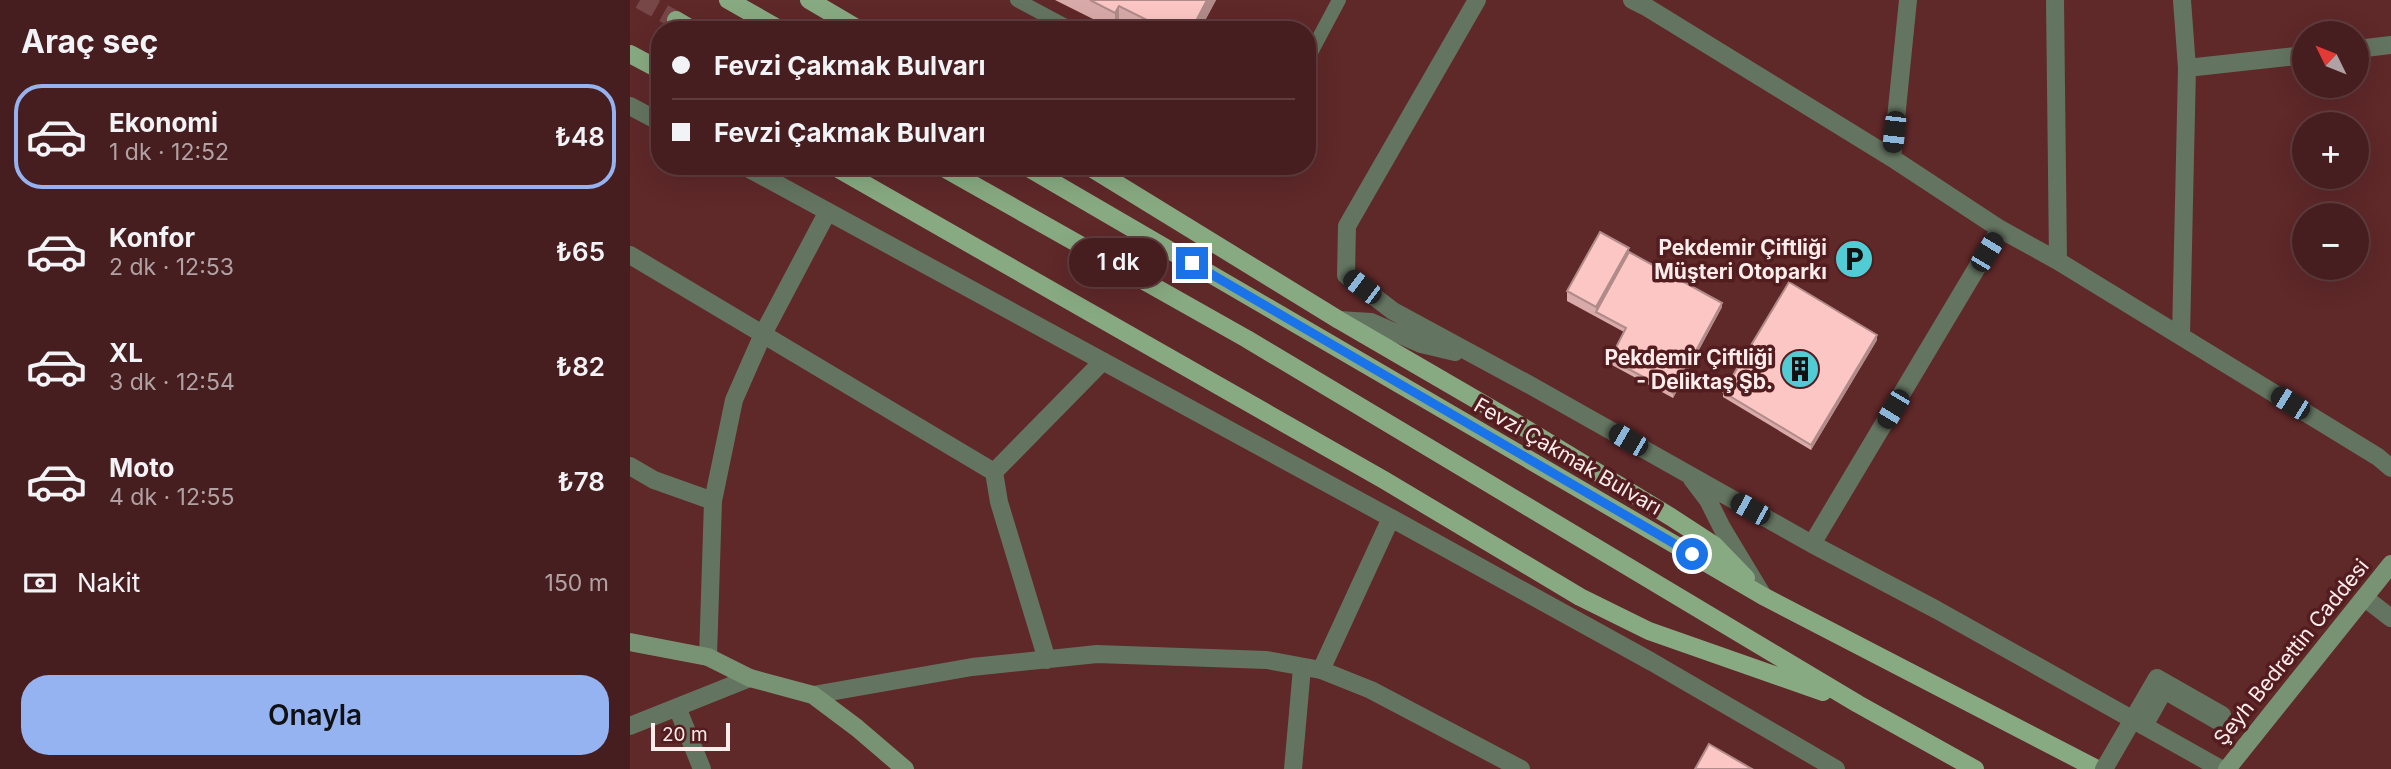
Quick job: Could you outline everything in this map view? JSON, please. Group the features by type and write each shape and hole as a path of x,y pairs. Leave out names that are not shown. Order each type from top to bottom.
{"main road":[{"path":"728,0 765,21"},
{"path":"809,0 845,21"},
{"path":"631,51 651,64"},
{"path":"849,175 1312,439 1580,597 1649,631 1858,704"},
{"path":"956,175 1259,346 1858,704 1975,769"},
{"name":"Fevzi Çakmak Bulvarı","path":"1040,175 1763,596 2097,769"},
{"path":"1103,175 1339,320 1671,517 1714,545 1763,596"}],"street":[{"path":"1477,0 1347,226 1346,275 1393,311 2221,769"},
{"path":"1892,158 1908,0"},
{"path":"2055,0 2058,261"},
{"path":"2181,336 2187,68 2182,0"},
{"path":"1643,3 1892,158 2000,229 2181,336 2378,457 2391,468"},
{"path":"2370,47 2391,45"},
{"path":"2187,68 2292,56"},
{"path":"630,106 651,117"},
{"path":"760,175 1652,662 1836,769"},
{"path":"708,657 713,501 734,400 762,334 827,213"},
{"path":"1812,544 2000,229"},
{"path":"630,255 995,472"},
{"path":"1339,320 1371,322 1421,344 1457,352 1501,369"},
{"path":"995,472 1103,362"},
{"path":"630,466 654,480 713,501"},
{"path":"995,472 999,502 1047,660"},
{"path":"1688,474 1708,500 1763,596"},
{"path":"1321,670 1391,518"},
{"name":"Şeyh Bedrettin Caddesi","path":"2227,769 2391,564"},
{"path":"2365,598 2391,618"},
{"path":"630,642 708,657 750,678 813,695 905,769"},
{"path":"813,695 972,667 1111,655 1268,660 1321,670 1371,690 1521,769"},
{"path":"1293,769 1302,668"},
{"path":"630,726 750,678"},
{"path":"2105,769 2157,678 2222,715 2218,721 2164,690 2144,726"},
{"path":"677,707 702,769"}],"lane":[{"path":"1017,0 1056,21"},
{"path":"1316,43 1339,0"}],"building":[{"path":"1090,0 1207,0 1197,19 1202,21 1149,21 1119,6 1115,13"},
{"path":"1600,232 1629,248 1596,307 1567,291"},
{"path":"1629,252 1722,303 1673,393 1610,359 1626,328 1596,312"},
{"name":"Pekdemir Çiftliği - Deliktaş Şb.","path":"1789,282 1877,335 1811,445 1723,392"},
{"path":"1709,744 1752,769 1695,769"}],"tunnel":[{"path":"640,0 676,20"}],"place":[{"name":"Pekdemir Çiftliği Müşteri Otoparkı","path":"1854,259"},
{"name":"Pekdemir Çiftliği - Deliktaş Şb.","path":"1800,369"}],"route":[{"path":"1192,263 1692,554"}]}
